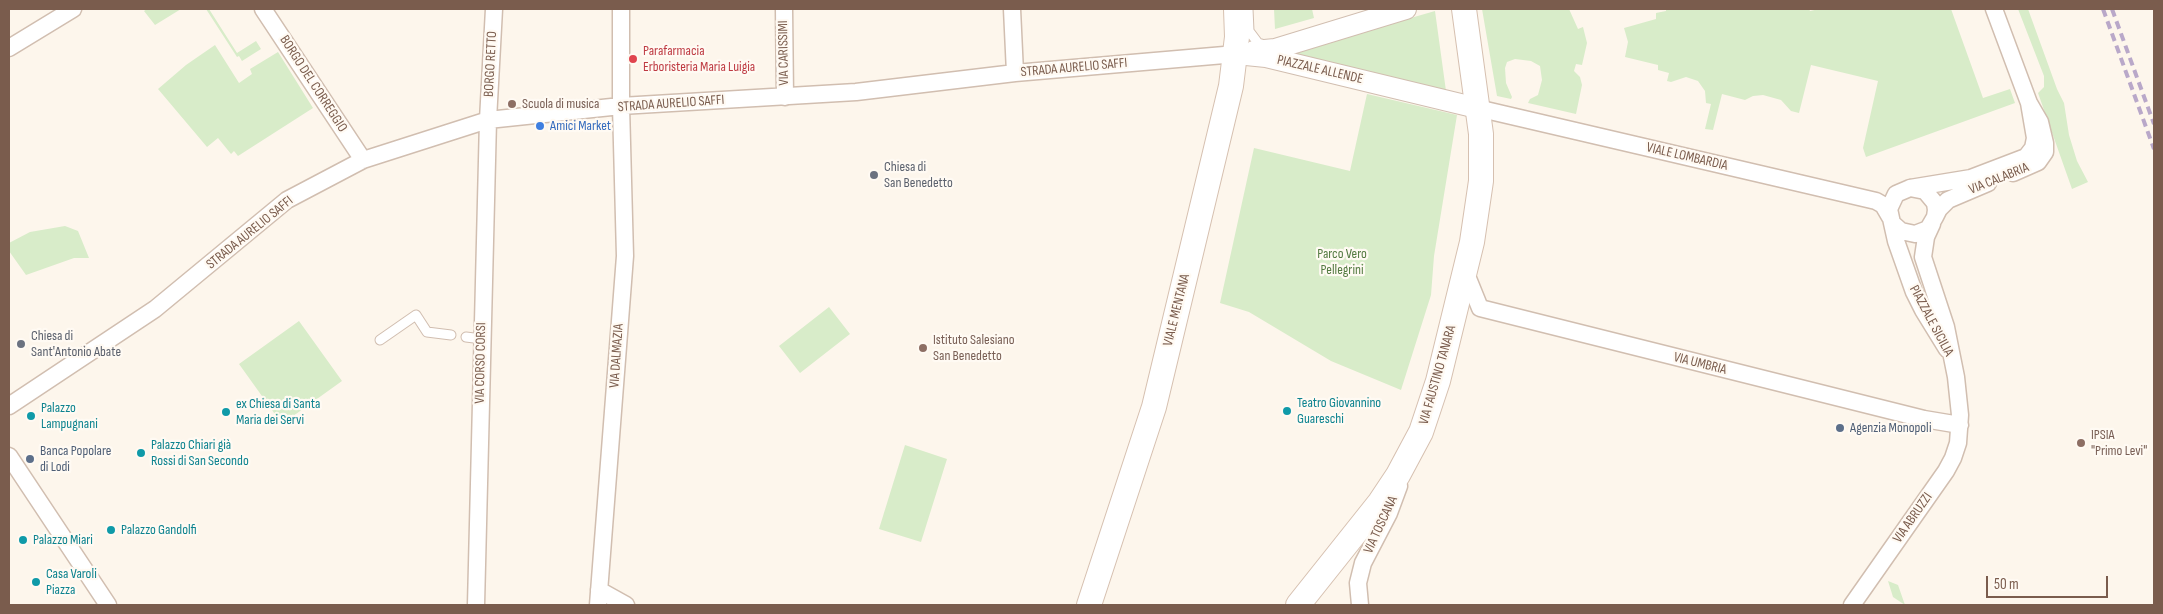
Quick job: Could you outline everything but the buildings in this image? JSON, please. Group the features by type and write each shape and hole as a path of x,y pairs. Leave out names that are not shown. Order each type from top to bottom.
{"main road":[{"name":"VIALE MENTANA","path":"1089,605 1154,407 1228,103 1236,54 1236,9"},
{"path":"1464,9 1477,108"},
{"name":"VIA FAUSTINO TANARA","path":"1298,605 1380,502 1414,446 1428,416 1476,222 1481,181 1481,134 1477,108"}],"street":[{"path":"9,48 73,9"},
{"name":"BORGO DEL CORREGGIO","path":"263,9 363,160"},
{"name":"BORGO RETTO","path":"488,120 494,9"},
{"name":"VIA DALMAZIA","path":"599,598 625,256 621,106 621,9"},
{"name":"VIA CARISSIMI","path":"784,9 785,97"},
{"path":"1012,9 1015,73"},
{"name":"PIAZZALE ALLENDE","path":"1236,54 1274,48 1406,9"},
{"name":"VIA CALABRIA","path":"1934,220 1941,206 1948,200 2036,164 2042,158 2045,148 2040,122 2029,103 1994,9"},
{"name":"STRADA AURELIO SAFFI","path":"9,406 154,309 287,200 363,160 488,120 621,106 856,92 1015,73 1236,54"},
{"name":"PIAZZALE ALLENDE","path":"1236,54 1266,58 1477,108"},
{"name":"VIA CALABRIA","path":"1910,188 1964,180 2026,157 2033,148 2035,138 2029,103"},
{"name":"VIALE LOMBARDIA","path":"1477,108 1876,202 1883,205 1891,220 1902,232 1922,233 1934,220"},
{"name":"VIA CORSO CORSI","path":"476,605 474,338 488,120"},
{"path":"1891,220 1891,201 1896,194 1910,188 1925,191 1931,196 1935,203 1934,220"},
{"name":"PIAZZALE SICILIA","path":"1891,220 1896,241 1914,292 1953,363"},
{"name":"PIAZZALE SICILIA","path":"1934,220 1924,242 1924,262 1946,327 1959,395 1960,425"},
{"name":"VIA UMBRIA","path":"1465,271 1480,308 1924,419 1960,425"},
{"name":"VIA ABRUZZI","path":"1852,605 1950,465 1958,443 1960,425"},
{"name":"VIA TOSCANA","path":"1359,604 1358,583 1363,563 1389,513 1414,446"},
{"path":"9,456 105,604"},
{"path":"599,598 626,605"}],"lane":[{"path":"1248,9 1249,31 1258,43 1274,48"},
{"path":"380,340 416,315 427,332 451,335"}],"green space":[{"path":"147,9 181,9 155,25 144,11"},
{"path":"206,9 209,9 237,53 256,41 261,49 242,61 239,56 237,57"},
{"path":"1274,9 1312,9 1314,18 1275,29"},
{"path":"1482,9 1569,9 1578,29 1583,27 1587,43 1582,65 1576,64 1574,71 1580,77 1582,85 1576,114 1528,103 1530,99 1538,95 1542,80 1540,66 1531,61 1515,59 1507,62 1505,68 1506,83 1512,97 1511,99 1497,96"},
{"path":"1666,9 1809,9 1810,11 1819,9 1951,9 1983,98 2010,89 2015,103 1866,157 1863,148 1878,81 1811,65 1799,113 1791,111 1781,100 1763,95 1753,96 1745,100 1722,94 1713,130 1705,129 1711,104 1706,103 1705,91 1698,81 1686,77 1671,82 1667,81 1669,73 1658,70 1658,65 1625,57 1628,42 1624,28 1656,19 1656,13 1666,11"},
{"path":"2018,9 2028,9 2057,89 2064,103 2069,135 2077,161 2088,182 2072,189 2038,93 2044,87 2044,76"},
{"path":"1435,11 1446,91 1293,54 1293,52"},
{"path":"215,45 239,83 252,74 250,69 278,52 313,108 238,156 234,151 231,154 218,138 207,147 158,89 186,65"},
{"name":"Parco Vero Pellegrini","path":"1367,94 1457,115 1434,256 1431,295 1401,390 1331,361 1249,312 1220,303 1254,148 1350,171"},
{"path":"65,226 78,231 89,258 74,258 26,275 9,251 9,243 30,232"},
{"path":"829,307 850,334 800,373 779,346"},
{"path":"299,321 342,381 282,424 239,364"},
{"path":"905,445 947,459 921,542 879,529"},
{"path":"1888,581 1898,585 1905,605 1893,597"}],"railway":[{"path":"2103,9 2154,149"},
{"path":"2112,9 2154,124"}],"place":[{"name":"Parafarmacia Erboristeria Maria Luigia","path":"633,59"},
{"name":"Scuola di musica","path":"512,104"},
{"name":"Amici Market","path":"540,126"},
{"name":"Chiesa di San Benedetto","path":"874,175"},
{"name":"Chiesa di Sant'Antonio Abate","path":"21,344"},
{"name":"Istituto Salesiano San Benedetto","path":"923,348"},
{"name":"Teatro Giovannino Guareschi","path":"1287,411"},
{"name":"ex Chiesa di Santa Maria dei Servi","path":"226,412"},
{"name":"Palazzo Lampugnani","path":"31,416"},
{"name":"Agenzia Monopoli","path":"1840,428"},
{"name":"IPSIA \"Primo Levi\"","path":"2081,443"},
{"name":"Palazzo Chiari già Rossi di San Secondo","path":"141,453"},
{"name":"Banca Popolare di Lodi","path":"30,459"},
{"name":"Palazzo Gandolfi","path":"111,530"},
{"name":"Palazzo Miari","path":"23,540"},
{"name":"Casa Varoli Piazza","path":"36,582"}]}
